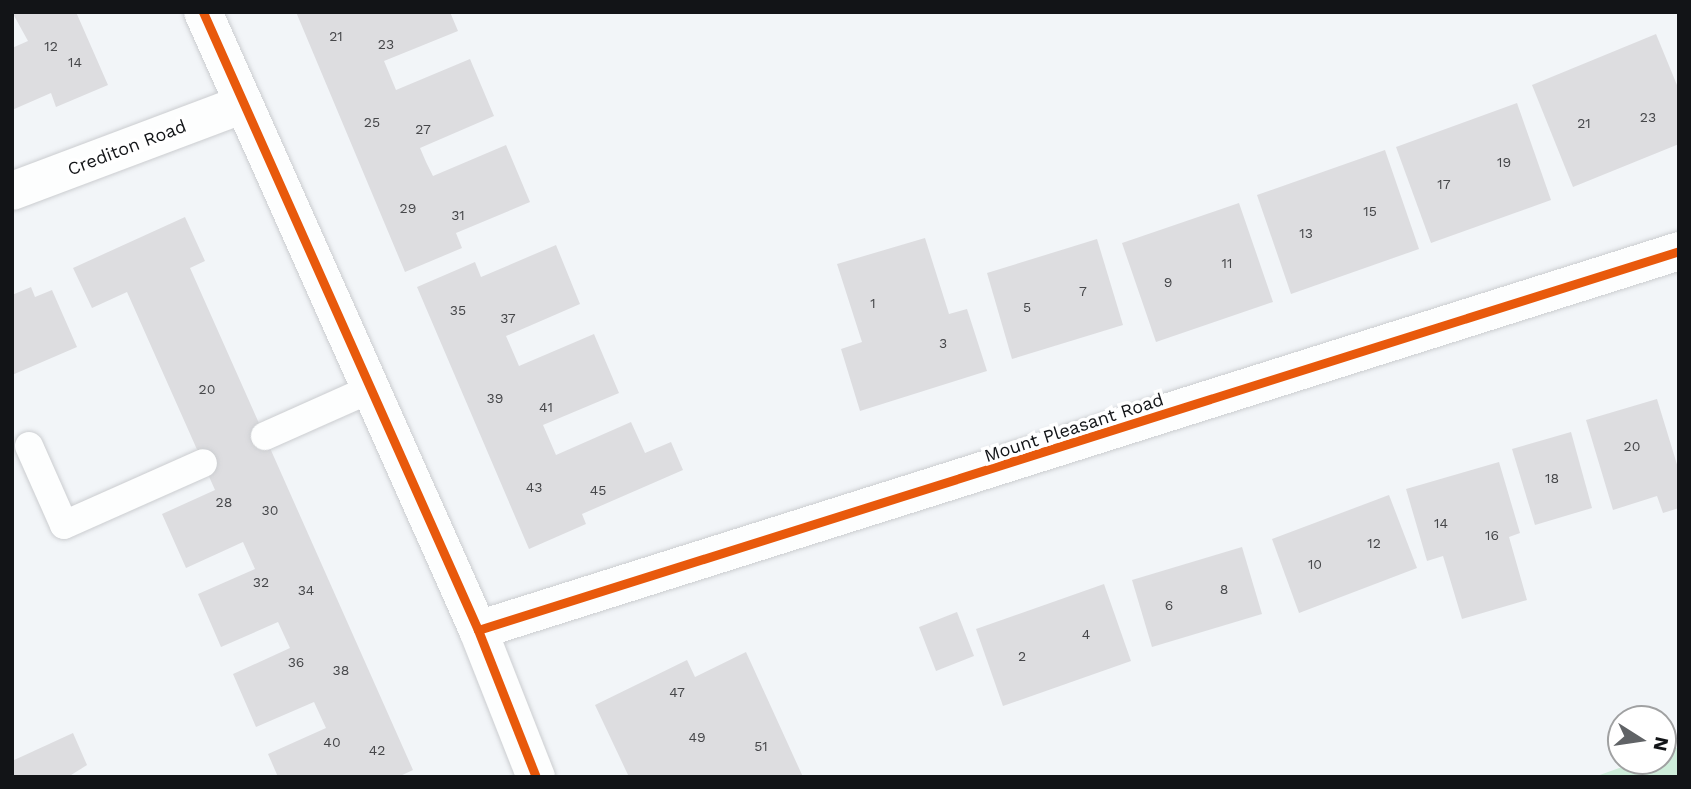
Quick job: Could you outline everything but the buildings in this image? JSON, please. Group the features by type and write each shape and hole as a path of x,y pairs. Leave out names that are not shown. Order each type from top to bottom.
{"street":[{"path":"203,12 366,391 478,630 536,777"},
{"name":"Crediton Road","path":"12,191 241,105"},
{"name":"Mount Pleasant Road","path":"478,630 1679,251"}],"lane":[{"path":"265,436 366,391"},
{"path":"29,446 64,525 203,463"}],"green space":[{"path":"1679,747 1679,777 1594,777 1607,772 1607,775 1677,775"}],"cycle path":[{"path":"203,12 478,630 536,777"},
{"path":"478,630 1679,251"}]}
